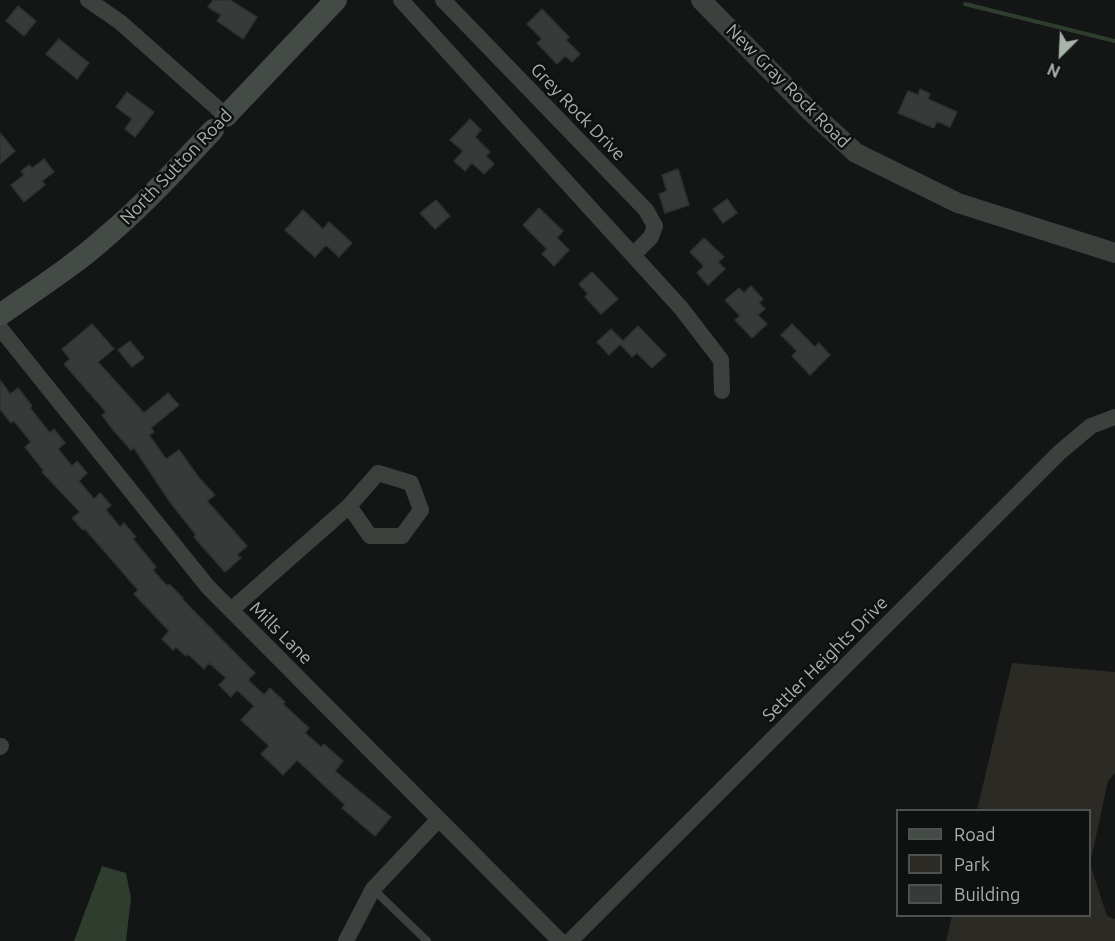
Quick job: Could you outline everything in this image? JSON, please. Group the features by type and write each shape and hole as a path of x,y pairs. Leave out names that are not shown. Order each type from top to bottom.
{"main road":[{"name":"North Sutton Road","path":"0,315 72,265 142,205 336,0"}],"street":[{"path":"88,0 120,22 219,123"},
{"path":"401,0 681,308 721,360 722,391"},
{"name":"Grey Rock Drive","path":"442,0 646,210 655,226 651,237 633,255"},
{"name":"New Gray Rock Road","path":"701,0 809,110 856,153 958,203 1115,253"},
{"name":"Mills Lane","path":"0,328 208,587 560,941"},
{"name":"Settler Heights Drive","path":"570,941 1060,452 1091,426 1115,417"},
{"path":"231,610 349,506 378,473 411,483 421,510 402,536 370,536 349,506"},
{"path":"346,941 373,889 439,819"}],"lane":[{"path":"373,889 427,941"}],"green space":[{"path":"1012,663 1115,672 1115,773 1108,781 1091,859 1091,809 977,809"},
{"path":"1091,867 1107,916 1115,919 1115,941 946,941 952,917 1091,917"}],"shaded area":[{"path":"102,866 126,873 131,898 126,941 74,941"}],"building":[{"path":"213,0 230,0 257,17 243,39 217,21 221,15 208,7"},
{"path":"18,6 36,21 24,36 6,21"},
{"path":"542,9 569,37 566,40 580,54 572,62 565,56 557,64 537,43 542,39 527,24"},
{"path":"59,39 89,63 77,79 46,54"},
{"path":"920,89 930,94 928,99 957,112 950,127 937,121 934,128 898,113 908,91 918,95"},
{"path":"127,92 154,112 135,137 125,129 132,119 116,107"},
{"path":"470,119 481,130 475,137 490,152 486,156 494,164 484,174 472,163 465,171 454,161 463,151 450,140"},
{"path":"0,133 15,151 0,164"},
{"path":"44,159 54,172 42,181 45,185 24,202 11,185 24,175 21,171 29,165 32,168"},
{"path":"678,169 689,205 665,213 659,194 667,191 662,175"},
{"path":"727,199 737,213 723,223 713,209"},
{"path":"436,200 450,216 435,229 420,213"},
{"path":"539,208 563,231 557,238 569,250 554,266 542,254 547,249 523,225"},
{"path":"303,210 323,229 329,222 352,243 339,257 326,245 315,257 285,230"},
{"path":"704,238 724,257 718,262 725,269 708,285 697,273 704,266 690,252"},
{"path":"592,272 618,299 601,314 585,297 588,294 579,284"},
{"path":"751,286 763,299 759,303 765,309 758,315 767,324 752,338 735,320 740,316 725,300 739,288 744,293"},
{"path":"92,324 114,349 98,362 144,413 168,393 179,405 151,428 154,432 149,435 166,459 179,450 215,495 207,501 247,546 237,555 241,558 225,572 194,537 196,535 170,502 134,448 131,450 114,431 102,415 106,412 64,364 70,359 62,349"},
{"path":"792,324 815,347 819,343 830,355 810,375 792,356 797,351 781,335"},
{"path":"638,326 666,355 652,368 637,353 632,357 620,344 609,355 597,342 611,329 623,341"},
{"path":"130,341 144,358 132,367 118,350"},
{"path":"0,380 10,394 18,388 32,406 30,408 50,433 54,429 65,443 58,449 72,466 77,461 87,473 79,481 94,499 100,493 111,505 106,510 120,527 124,523 136,537 133,539 156,567 153,570 255,673 248,680 264,695 270,688 285,702 283,704 309,728 305,733 321,747 324,744 343,761 335,771 391,817 375,836 342,808 345,805 297,760 283,775 261,754 269,746 241,720 254,706 237,690 231,697 219,685 226,678 209,663 204,669 188,654 186,656 176,647 173,650 162,639 169,631 134,594 138,590 85,529 83,530 72,518 80,512 42,472 44,471 25,447 31,442 14,421 11,423 0,409"}],"waterway":[{"path":"965,4 1115,41"}]}
